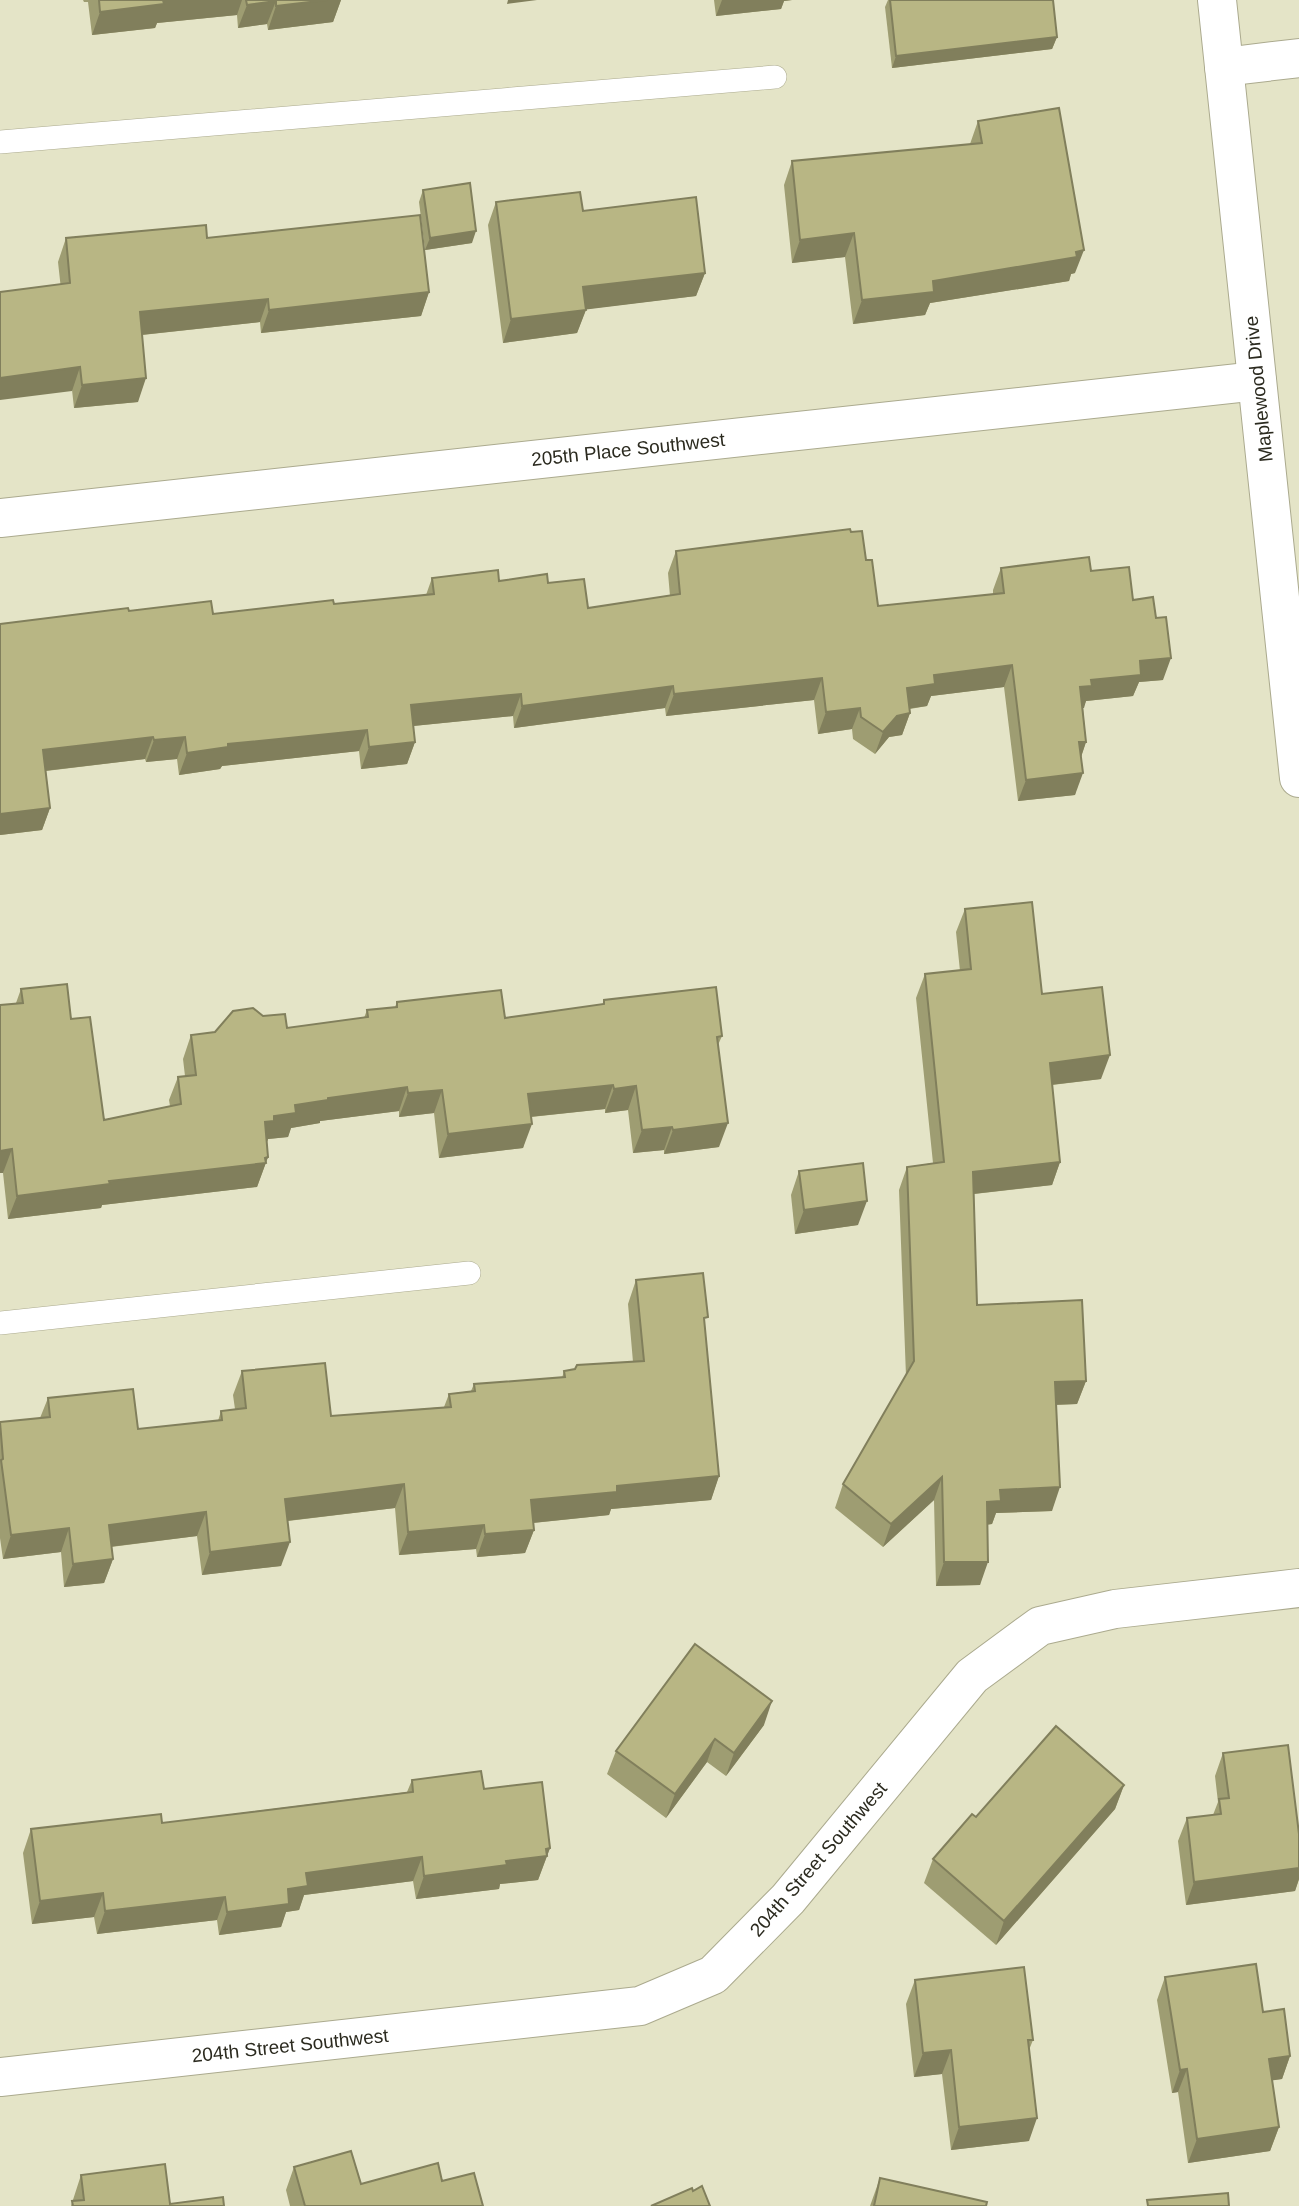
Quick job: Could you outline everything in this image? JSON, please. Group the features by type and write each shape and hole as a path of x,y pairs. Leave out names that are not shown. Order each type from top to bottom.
{"street":[{"name":"Maplewood Drive","path":"1217,0 1299,778"},
{"path":"1224,67 1299,58"},
{"name":"205th Place Southwest","path":"0,518 1257,381"},
{"name":"204th Street Southwest","path":"0,2077 640,2006 713,1975 788,1899 972,1676 1040,1626 1115,1609 1299,1588"}],"lane":[{"path":"0,142 775,77"},
{"path":"0,1323 469,1273"}],"building":[{"path":"99,0 163,0 164,4 100,12"},
{"path":"246,0 327,0 276,6 276,1 247,5"},
{"path":"890,0 1053,0 1057,37 896,56"},
{"path":"1059,108 1084,250 1076,252 1077,257 933,281 934,292 862,300 854,233 800,240 792,161 982,143 978,121"},
{"path":"470,183 476,231 430,238 423,190"},
{"path":"580,192 583,211 696,197 705,273 583,287 586,310 511,319 496,202"},
{"path":"420,215 429,292 269,310 268,299 140,312 146,378 82,385 80,367 0,378 0,292 70,283 66,238 206,225 207,238"},
{"path":"850,529 851,532 862,531 866,560 872,560 878,606 1004,593 1001,568 1089,557 1091,571 1129,567 1133,600 1153,597 1156,618 1166,617 1171,658 1140,661 1141,675 1091,680 1092,686 1080,687 1086,742 1079,742 1083,773 1026,780 1012,665 934,675 935,684 907,688 910,713 897,716 883,732 861,717 860,708 826,712 822,678 674,694 673,686 522,706 521,694 411,705 415,742 369,747 367,730 228,744 228,747 187,753 185,737 154,740 153,737 43,750 50,808 0,814 0,624 211,601 213,614 333,600 334,604 434,594 432,578 498,570 499,581 547,574 548,583 584,579 588,608 680,594 676,551"},
{"path":"1032,902 1042,994 1102,987 1110,1055 1050,1063 1060,1162 973,1172 977,1305 1082,1300 1086,1381 1055,1382 1060,1487 1000,1490 1001,1501 987,1502 988,1562 944,1562 942,1477 891,1524 843,1484 914,1361 907,1167 944,1162 925,974 971,969 965,909"},
{"path":"67,984 71,1019 90,1017 104,1120 181,1104 178,1077 196,1075 191,1035 215,1032 233,1011 253,1008 263,1016 285,1014 287,1028 368,1017 367,1010 397,1007 397,1002 501,990 505,1018 604,1004 604,1000 716,987 722,1036 717,1037 728,1123 673,1130 672,1127 642,1130 636,1086 614,1089 613,1085 528,1094 532,1124 448,1134 442,1090 408,1093 407,1087 295,1105 296,1113 274,1116 274,1121 265,1122 268,1157 265,1158 266,1163 109,1181 110,1184 17,1196 12,1149 0,1151 0,1005 23,1003 21,989"},
{"path":"863,1163 867,1201 804,1210 799,1171"},
{"path":"703,1273 708,1317 704,1318 719,1476 617,1486 617,1492 531,1500 534,1530 485,1534 484,1525 408,1532 404,1484 285,1499 290,1542 210,1552 206,1512 109,1525 113,1559 73,1564 69,1528 11,1535 1,1460 0,1422 50,1417 48,1398 133,1389 138,1429 222,1420 221,1411 246,1408 242,1371 325,1363 331,1416 451,1407 449,1394 475,1391 474,1384 565,1377 564,1371 575,1369 577,1365 644,1361 636,1280"},
{"path":"695,1644 772,1701 734,1753 715,1739 675,1794 616,1751"},
{"path":"1056,1726 1124,1785 1004,1921 933,1859 972,1814 976,1817"},
{"path":"1288,1745 1299,1834 1299,1868 1194,1882 1187,1818 1221,1814 1219,1799 1229,1798 1223,1753"},
{"path":"481,1771 484,1789 542,1782 550,1848 546,1849 547,1856 506,1861 507,1865 424,1876 422,1857 306,1873 308,1886 288,1889 289,1904 227,1912 225,1897 105,1911 103,1893 40,1901 31,1829 161,1814 162,1823 413,1792 412,1780"},
{"path":"1256,1964 1263,2012 1284,2009 1290,2056 1269,2059 1279,2127 1197,2139 1187,2069 1180,2070 1165,1977"},
{"path":"1024,1967 1033,2040 1028,2040 1037,2118 959,2127 951,2050 923,2053 915,1980"},
{"path":"351,2151 361,2184 438,2163 442,2181 474,2173 483,2206 305,2206 294,2167"},
{"path":"165,2164 170,2204 223,2197 224,2206 73,2206 72,2201 84,2200 81,2175"},
{"path":"880,2178 987,2202 986,2206 874,2206"},
{"path":"702,2186 710,2206 651,2206 692,2188 693,2191"},
{"path":"1228,2193 1229,2206 1148,2206 1147,2200"}]}
